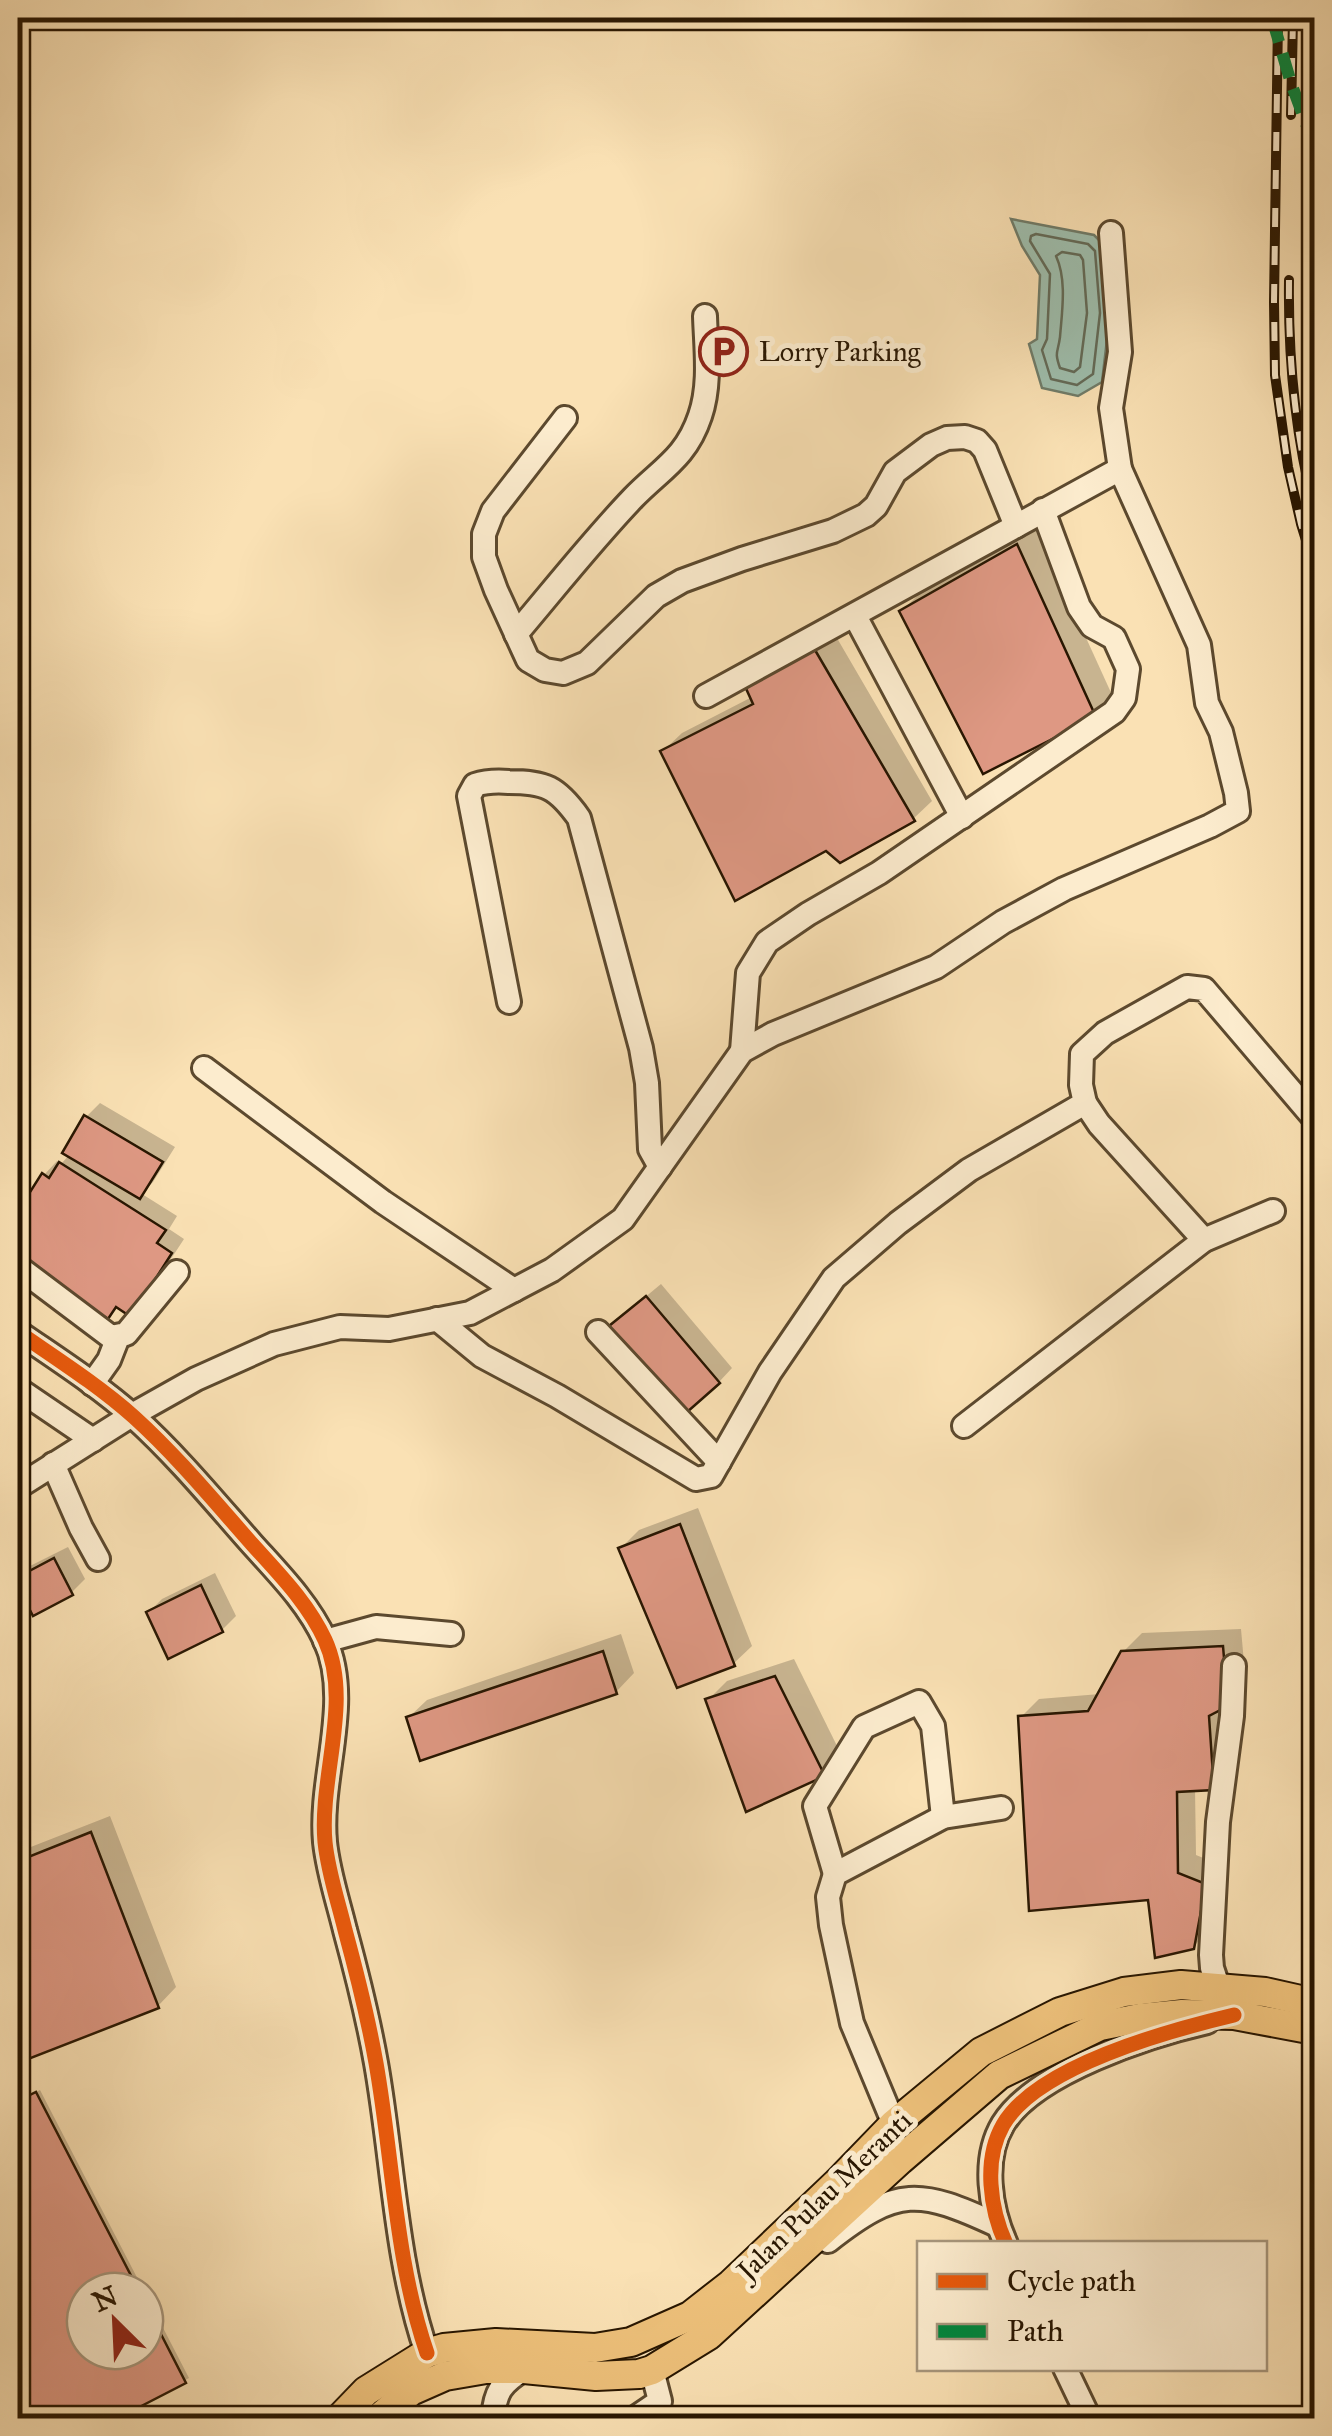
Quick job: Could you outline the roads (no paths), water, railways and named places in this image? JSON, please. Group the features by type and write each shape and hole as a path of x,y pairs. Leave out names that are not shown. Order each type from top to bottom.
{"main road":[{"name":"Jalan Pulau Meranti","path":"340,2418 366,2391 427,2352 496,2343 596,2348 631,2342 690,2316 732,2284 894,2124 981,2052 1060,2012 1124,1992 1181,1984 1265,1992 1314,2003"},
{"name":"Jalan Pulau Meranti","path":"378,2418 411,2391 445,2376 486,2368 596,2376 652,2370 709,2334 999,2075 1100,2026 1182,2014 1234,2016 1314,2030"}],"street":[{"path":"18,1487 196,1379 274,1344 340,1327 389,1329 470,1313 552,1270 623,1218 742,1052 774,1034 936,967 1003,922 1064,888 1210,826 1238,810 1221,732 1207,703 1198,645 1120,469 1111,408 1120,352 1110,233"},
{"path":"516,634 634,497 677,460 688,443 700,418 707,388 705,316"},
{"path":"565,418 493,511 484,534 484,557 516,634 528,660 545,670 563,673 586,663 656,596 682,581 833,531 866,515 876,506 894,472 947,438 965,436 978,441 986,450 1016,526"},
{"path":"706,696 1120,469"},
{"path":"742,1052 748,973 768,942 962,817 1114,712 1124,698 1128,669 1114,638 1092,626 1078,606 1043,510"},
{"path":"854,616 962,817"},
{"path":"510,1002 469,796 475,784 487,781 537,782 554,790 578,818 642,1048 650,1150 660,1167"},
{"path":"1204,1240 1099,1124 1085,1103 1082,1054 1105,1033 1187,987 1204,989 1314,1118"},
{"path":"204,1068 383,1202 514,1290"},
{"path":"437,1319 482,1356 696,1479 712,1476 770,1372 834,1278 969,1170 1085,1103"},
{"path":"964,1426 1204,1240 1272,1211"},
{"path":"18,1267 111,1337 126,1334 177,1272"},
{"path":"18,1332 92,1384 174,1456 304,1602 325,1641 337,1686 326,1804 328,1862 366,2016 404,2263 427,2352"},
{"path":"598,1332 719,1462"},
{"path":"92,1384 109,1360 118,1337"},
{"path":"18,1388 92,1440"},
{"path":"52,1464 98,1560"},
{"path":"325,1641 376,1627 451,1634"},
{"path":"1218,1986 1211,1956 1218,1822 1232,1716 1234,1666"},
{"path":"894,2124 852,2023 831,1926 828,1897 835,1874 815,1806 864,1727 919,1702 933,1726 943,1816"},
{"path":"835,1874 943,1816 1001,1808"},
{"path":"1002,2234 990,2174 992,2152 1003,2124 1025,2099 1060,2076 1111,2052 1176,2029 1234,2016"},
{"path":"766,2284 858,2218 897,2200 924,2197 953,2204 1002,2234"},
{"path":"494,2418 494,2400 506,2380 524,2369"},
{"path":"635,2418 660,2401 652,2370"},
{"path":"1066,2371 1089,2418"}],"water":[{"path":"1011,219 1094,235 1105,246 1110,314 1102,382 1078,396 1042,388 1029,344 1037,339 1040,275"}],"railway":[{"path":"1278,18 1275,375 1288,467 1314,566"},
{"path":"1291,115 1293,18"},
{"path":"1289,280 1294,395 1314,508"}],"place":[{"name":"Lorry Parking","path":"724,351"}]}
